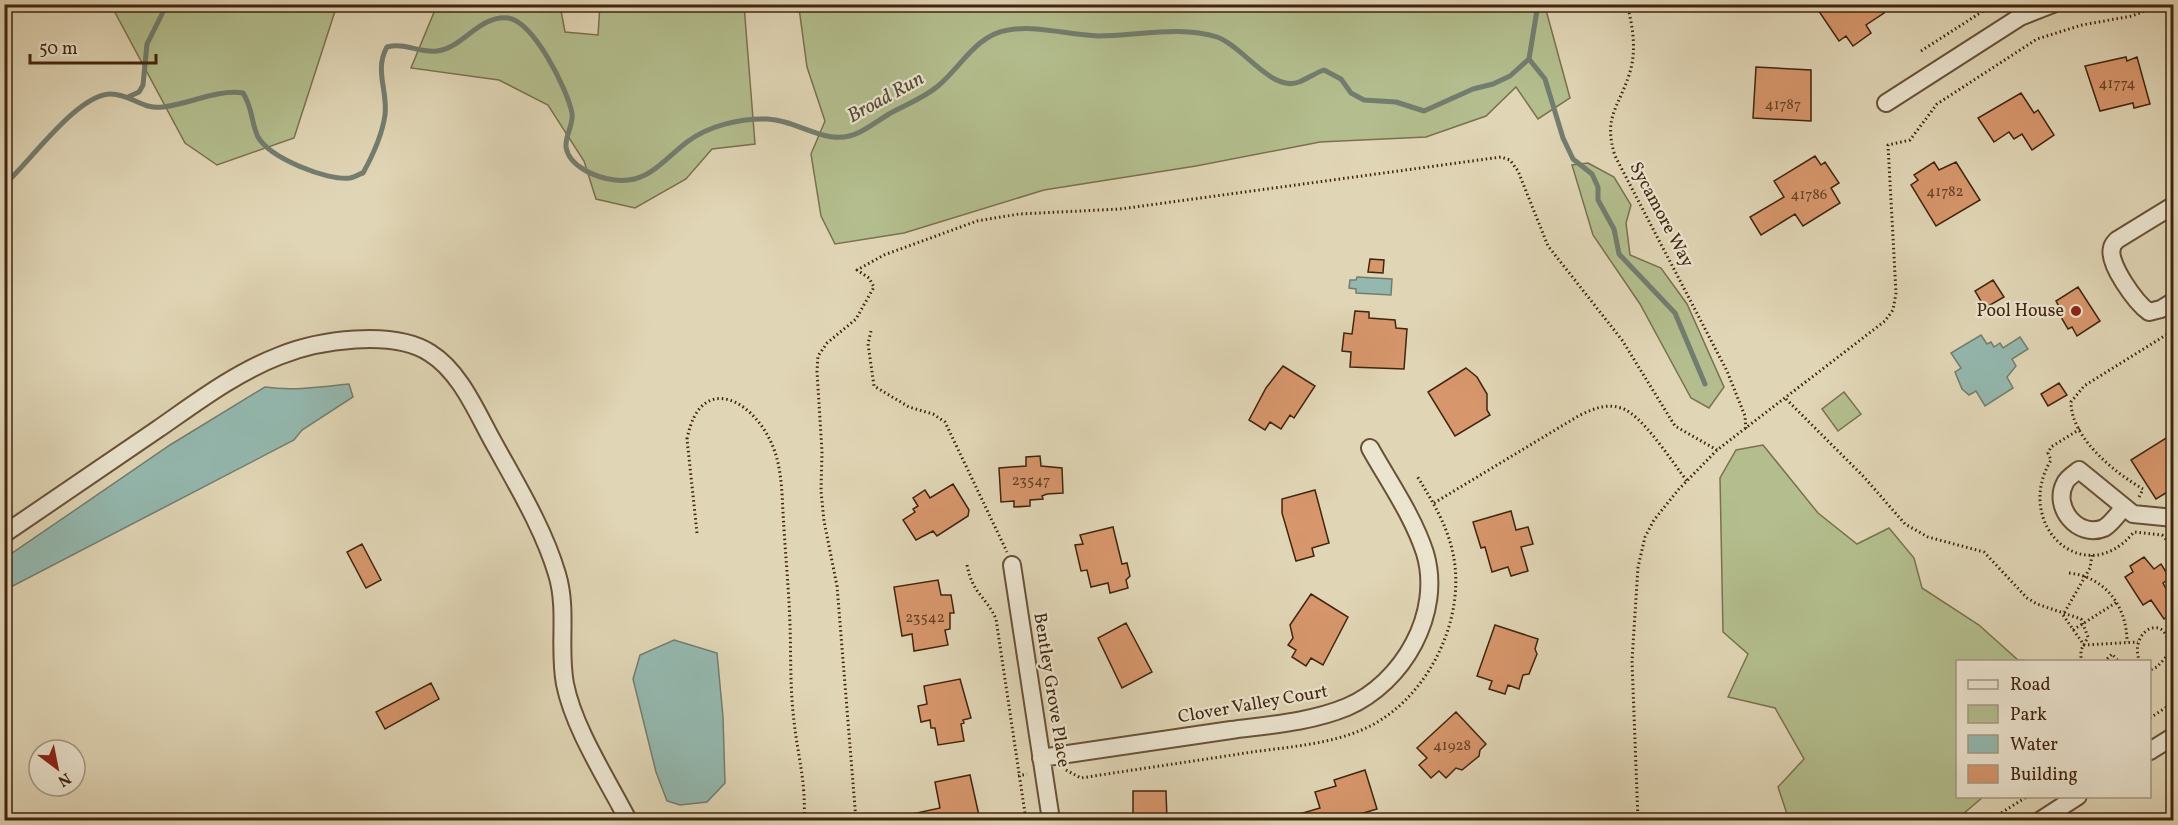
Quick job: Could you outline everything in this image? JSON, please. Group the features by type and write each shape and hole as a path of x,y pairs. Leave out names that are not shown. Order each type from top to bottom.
{"street":[{"path":"1886,103 2020,17 2053,4"},
{"path":"2174,205 2117,240 2111,248 2112,261 2139,305 2149,312 2161,309 2174,301"},
{"path":"4,534 224,384 277,356 302,348 353,341 378,340 418,346 445,365 456,377 507,468 549,550 561,588 563,668 570,703 628,820"},
{"name":"Clover Valley Court","path":"1043,765 1318,717 1363,699 1380,685 1412,648 1424,622 1428,589 1425,555 1415,529 1370,448"},
{"path":"2130,504 2133,514 2174,518"},
{"name":"Bentley Grove Place","path":"1012,565 1051,820"},
{"path":"2151,750 2174,736"},
{"path":"2041,820 2075,798"}],"path":[{"name":"Sycamore Way","path":"1627,4 1633,26 1634,46 1629,75 1611,118 1610,139 1615,156 1727,371 1745,416 1746,430"},
{"path":"1921,51 1994,4"},
{"path":"1638,820 1632,661 1638,567 1646,537 1654,520 1717,450 1885,321 1893,310 1896,293 1888,145 1910,140 1937,104 2037,39 2082,25 2132,16 2162,4"},
{"path":"856,820 837,586 824,521 821,491 822,452 818,370 819,356 827,343 856,319 874,287 868,278 857,270 884,255 977,221 1019,214 1120,208 1501,157 1510,160 1518,171 1548,246 1622,340 1675,426 1717,450"},
{"path":"2130,504 2143,489 2121,476 2094,451 2075,421 2071,402 2084,386 2174,330"},
{"path":"871,331 868,344 874,386 909,407 933,414 945,423 992,516 1012,565"},
{"path":"697,533 687,439 689,428 703,407 724,398 737,401 755,415 769,438 778,464 790,621 794,721 806,788 804,820"},
{"path":"1785,399 1864,477 1905,524 1928,537 1984,552 2027,598 2037,604 2081,619 2085,623 2088,638 2081,650 2080,660"},
{"path":"1434,503 1580,415 1599,407 1623,408 1635,416 1687,481"},
{"path":"1018,776 1043,765 1064,769 1081,778 1291,747 1351,733 1379,720 1414,690 1431,668 1451,618 1455,589 1454,560 1447,531 1434,503 1417,476"},
{"path":"2064,613 2085,577 2092,555"},
{"path":"967,565 973,588 992,610 996,619 1026,820"},
{"path":"2069,573 2098,582 2117,602 2127,626 2127,642"},
{"path":"2073,630 2117,602"},
{"path":"2064,613 2084,645"},
{"path":"2140,660 2138,642 2148,629 2156,627 2163,629 2168,636 2168,655 2157,667 2151,669"},
{"path":"2084,645 2138,642"},
{"path":"2106,660 2112,654 2118,660"},
{"path":"2151,717 2174,702"},
{"path":"1990,820 2025,798"}],"green space":[{"path":"111,5 337,5 294,138 217,165 185,143"},
{"path":"437,5 560,5 565,32 598,35 600,5 744,5 755,144 712,149 686,179 635,208 596,199 584,161 548,105 499,80 411,68"},
{"path":"814,5 1540,5 1546,10 1570,98 1538,119 1516,87 1486,116 1426,137 1320,142 1196,166 1044,190 904,233 835,244 821,216 811,154 825,121 807,67 799,8"},
{"path":"1588,163 1614,177 1631,205 1626,223 1630,255 1661,268 1687,304 1724,387 1709,408 1691,398 1640,304 1593,235 1572,165"},
{"path":"1844,392 1861,414 1838,431 1822,409"},
{"path":"1763,445 1818,513 1857,544 1889,528 1914,558 1922,588 1979,625 2018,660 1956,660 1956,798 1982,798 1956,820 1789,820 1778,787 1804,759 1775,708 1728,697 1748,654 1723,632 1720,478 1736,450"}],"water":[{"path":"1357,277 1392,279 1391,295 1356,293 1356,289 1349,288 1350,280 1356,280"},
{"path":"1981,335 1987,344 1991,342 1994,347 2000,343 2003,348 2020,337 2028,349 2012,359 2016,366 2007,377 2013,388 1985,406 1976,391 1969,395 1962,389 1955,372 1961,368 1951,353"},
{"path":"349,384 353,397 302,430 294,440 5,590 5,558 170,445 265,387 297,389"},
{"path":"674,640 717,653 723,717 725,783 707,802 680,805 667,801 656,772 633,679 640,655"}],"building":[{"path":"1814,4 1878,4 1884,13 1866,25 1871,33 1853,46 1846,36 1839,41"},
{"path":"2126,57 2127,61 2137,57 2150,104 2134,108 2133,103 2100,111 2085,66"},
{"path":"1756,67 1811,70 1811,121 1753,118"},
{"path":"2021,93 2034,113 2038,110 2054,135 2032,150 2022,134 2014,139 2009,132 1994,142 1978,118"},
{"path":"1815,156 1821,165 1825,162 1839,183 1831,188 1840,203 1803,226 1795,214 1761,235 1750,217 1784,197 1774,181"},
{"path":"1934,162 1939,170 1956,162 1980,200 1936,226 1911,185 1918,180 1914,175"},
{"path":"1370,259 1384,260 1383,273 1368,272"},
{"path":"1993,280 2004,297 1985,308 1975,291"},
{"name":"Pool House","path":"2078,287 2100,321 2077,336 2072,327 2068,329 2058,312 2061,310 2056,301"},
{"path":"1355,311 1369,312 1369,318 1395,320 1396,328 1407,329 1404,369 1350,367 1351,352 1342,351 1344,333 1352,334"},
{"path":"1283,366 1315,386 1294,418 1290,415 1281,429 1270,422 1265,430 1249,420 1266,388"},
{"path":"1466,368 1477,377 1487,394 1487,410 1490,415 1455,436 1428,392"},
{"path":"2059,383 2067,395 2048,406 2041,394"},
{"path":"2174,433 2174,488 2156,499 2131,460"},
{"path":"1040,456 1041,466 1062,468 1063,493 1047,494 1042,496 1043,499 1030,500 1030,506 1014,507 1014,501 1001,502 999,468 1026,466 1026,457"},
{"path":"953,484 969,510 968,516 937,536 933,531 916,540 903,520 915,512 913,509 918,506 913,498 925,490 930,498"},
{"path":"1315,490 1329,543 1312,548 1314,556 1296,561 1282,513 1282,499"},
{"path":"1511,511 1516,530 1528,527 1533,544 1521,547 1528,571 1511,576 1508,567 1492,572 1485,547 1481,548 1473,522"},
{"path":"1113,527 1122,564 1127,563 1130,576 1126,580 1128,588 1110,593 1108,583 1091,587 1087,570 1081,571 1075,545 1083,544 1080,535"},
{"path":"362,544 381,580 366,588 347,552"},
{"path":"2144,557 2154,569 2161,564 2170,578 2163,583 2174,604 2174,612 2164,619 2151,600 2143,605 2125,577 2133,572 2130,566"},
{"path":"938,580 941,595 951,595 954,613 950,613 950,629 945,630 948,645 914,651 912,634 902,636 894,587"},
{"path":"1311,594 1348,617 1323,665 1311,658 1306,666 1292,657 1296,650 1288,645 1293,638 1290,625"},
{"path":"1126,623 1152,672 1122,688 1098,638"},
{"path":"1495,625 1538,639 1535,649 1537,654 1529,674 1523,675 1519,689 1508,685 1505,694 1489,689 1492,681 1477,676"},
{"path":"960,679 971,718 963,720 964,723 961,724 964,741 938,745 935,728 931,728 930,720 921,722 918,706 927,704 924,686"},
{"path":"431,683 439,699 385,729 376,712"},
{"path":"1456,712 1486,744 1480,750 1479,756 1462,770 1456,768 1446,778 1439,771 1431,778 1419,765 1427,758 1417,748"},
{"path":"1365,770 1377,809 1340,820 1289,820 1289,817 1320,808 1315,792 1336,786 1334,780"},
{"path":"970,775 980,820 913,820 912,814 940,808 935,782"},
{"path":"1133,791 1166,791 1167,820 1133,820"}],"waterway":[{"path":"128,97 139,92 143,85 147,44 167,4"},
{"name":"Broad Run","path":"1529,59 1538,4"},
{"name":"Broad Run","path":"4,185 69,117 98,97 111,94 125,96 149,106 163,107 224,93 243,93 249,104 258,137 274,153 314,172 340,178 352,178 363,173 382,130 385,106 381,72 387,47 400,46 424,51 446,49 488,21 498,18 508,18 518,22 528,31 556,73 572,113 566,147 572,160 592,174 615,180 627,180 646,175 695,136 714,127 735,122 767,119 791,124 825,136 836,137 860,132 933,90 978,45 987,38 1008,30 1042,29 1098,36 1174,31 1203,34 1227,42 1278,81 1289,84 1299,82 1324,70 1341,79 1351,93 1364,100 1396,102 1424,111 1473,89 1493,84 1510,76 1529,59"},
{"path":"1529,59 1545,79 1563,138 1573,159 1592,174 1598,187 1598,200 1614,229 1619,254 1675,313 1705,384"}],"place":[{"name":"Pool House","path":"2076,311"}]}
